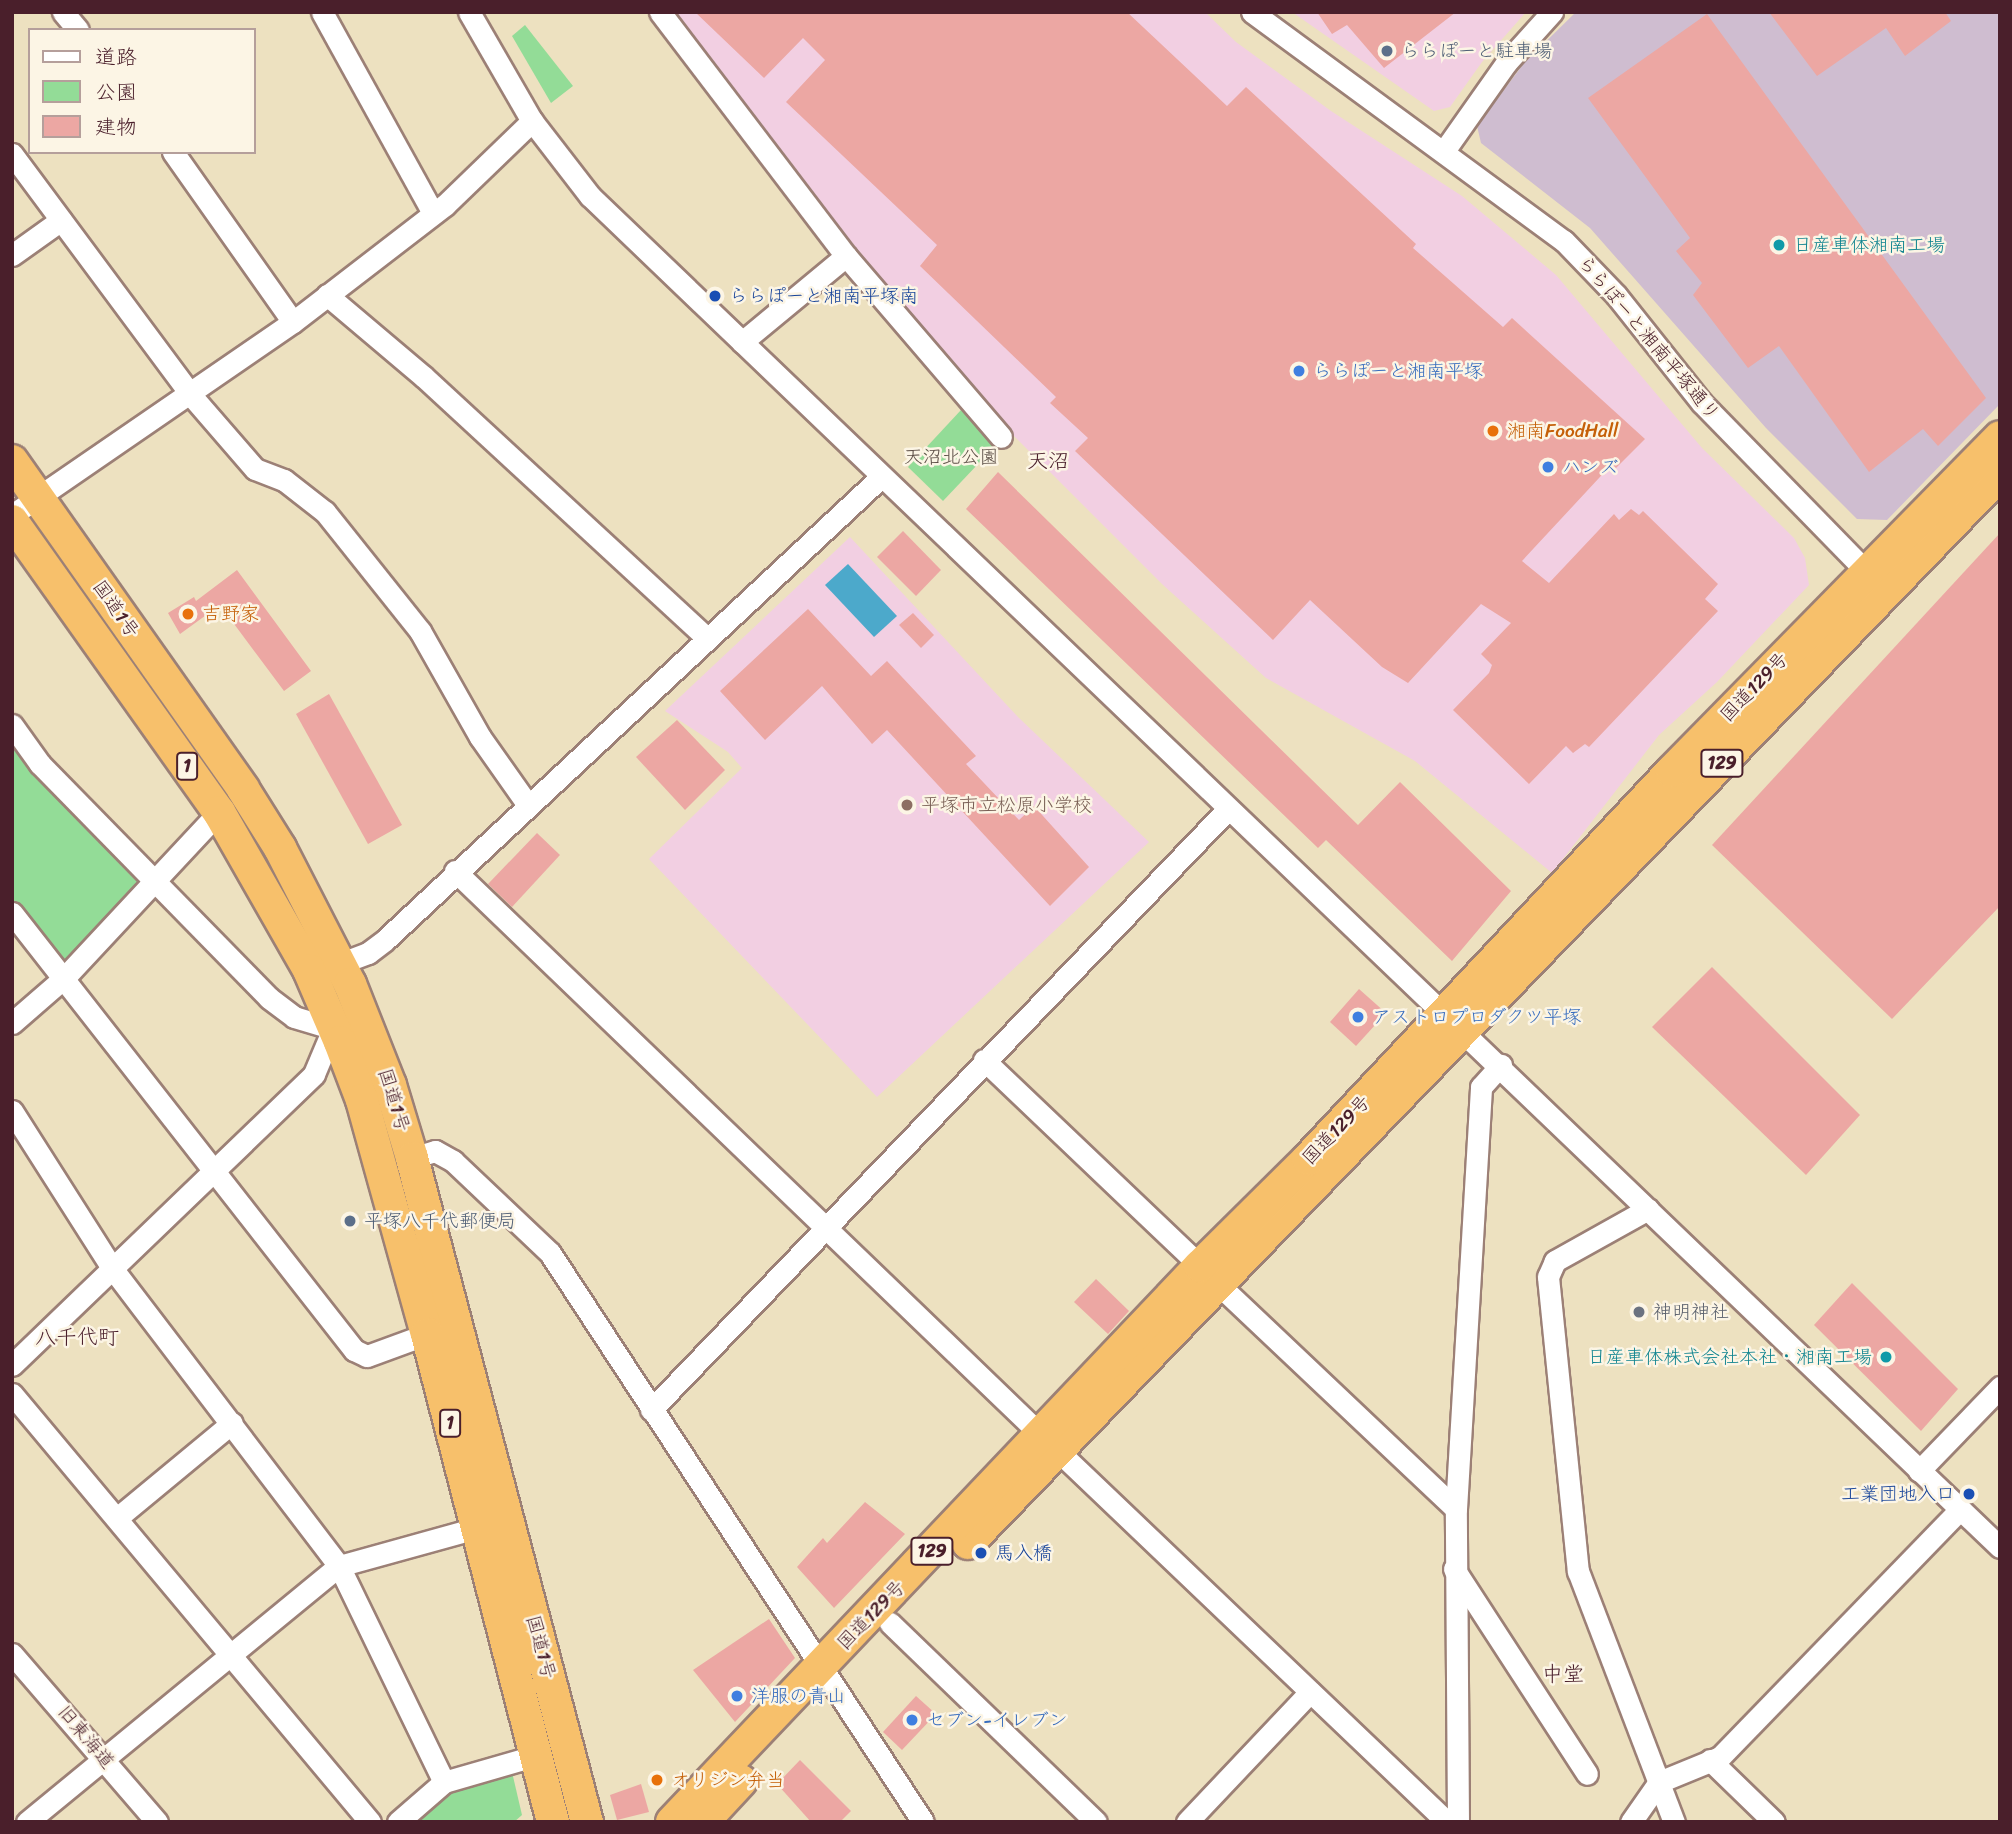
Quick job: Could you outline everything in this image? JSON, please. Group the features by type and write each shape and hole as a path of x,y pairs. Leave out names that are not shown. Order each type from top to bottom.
{"highway":[{"name":"国道129号","path":"1877,582 2000,437"},
{"name":"国道1号","path":"12,461 243,789 353,968 348,1043 427,1334 553,1822"},
{"name":"国道129号","path":"672,1822 828,1674 1455,1022 1672,772 1877,582 2000,474"},
{"name":"国道1号","path":"12,522 219,812 412,1158 587,1822"},
{"name":"国道129号","path":"702,1822 828,1674 890,1623 1049,1442"}],"street":[{"path":"63,12 76,28"},
{"path":"322,12 433,213"},
{"path":"469,12 532,121 590,196 1227,810 1501,1065 2000,1547"},
{"path":"660,12 846,256 1001,437"},
{"name":"ららぽーと湘南平塚通り","path":"1252,12 1444,150 1588,264 1702,403 1877,582"},
{"path":"1444,150 1506,63 1552,12"},
{"path":"12,515 40,499 292,322 433,213 532,121"},
{"path":"12,154 190,394 255,469 284,480 325,512 420,631 480,737 528,805"},
{"path":"174,154 292,322"},
{"path":"12,255 61,220"},
{"path":"743,342 846,256"},
{"path":"327,295 424,377 708,639"},
{"path":"309,970 353,968 881,477"},
{"path":"12,724 40,764 269,998 294,1017 348,1043"},
{"path":"651,1410 984,1060 1227,810"},
{"path":"12,1023 65,977 219,812"},
{"path":"456,871 1447,1822"},
{"path":"12,912 216,1168 354,1350 367,1356 427,1334"},
{"path":"12,1365 348,1043 353,968"},
{"path":"984,1060 1455,1510"},
{"path":"1458,1822 1455,1510 1481,1087 1501,1065"},
{"path":"12,1111 113,1268 339,1566 444,1782"},
{"path":"412,1158 435,1151 453,1161 550,1253 923,1822"},
{"path":"1648,1209 1555,1261 1548,1277 1578,1571 1674,1822"},
{"path":"1919,1471 2000,1387"},
{"path":"12,1394 232,1653 370,1822"},
{"path":"117,1518 232,1423"},
{"path":"1631,1822 1659,1782 1720,1757 1960,1509"},
{"path":"27,1822 339,1566 476,1528"},
{"path":"1454,1569 1587,1774"},
{"path":"890,1623 1096,1822"},
{"name":"旧東海道","path":"12,1654 157,1822"},
{"path":"1187,1822 1310,1692"},
{"path":"398,1822 444,1782 534,1756"},
{"path":"1710,1760 1774,1822"}],"shaded area":[{"name":"ららぽーと湘南平塚","path":"672,12 1205,12 1236,42 1331,111 1462,196 1556,275 1702,448 1794,538 1805,558 1809,585 1717,682 1659,735 1552,873 1415,761 1266,678 1162,584 964,386 772,146"},
{"path":"1292,12 1526,12 1482,62 1450,107 1434,111"},
{"path":"1576,12 2000,12 2000,404 1887,520 1857,519 1766,428 1590,228 1481,143 1477,126 1524,63"},
{"name":"平塚市立松原小学校","path":"850,537 1018,717 1149,842 877,1097 649,859 742,768 728,752 665,711"}],"green space":[{"path":"525,25 573,86 551,103 512,36"},
{"name":"天沼北公園","path":"961,410 997,444 943,501 908,467"},
{"path":"12,726 155,880 65,977 12,906"},
{"path":"512,1772 522,1815 514,1822 412,1822 449,1790"}],"water":[{"path":"848,564 897,616 874,637 825,585"}],"building":[{"name":"ららぽーと湘南平塚","path":"695,12 1127,12 1227,106 1246,87 1416,244 1413,248 1503,327 1512,318 1645,439 1616,468 1612,464 1522,561 1549,583 1614,514 1619,520 1631,509 1639,515 1643,511 1718,584 1705,599 1718,611 1589,747 1585,744 1573,753 1566,746 1529,784 1453,710 1489,673 1492,665 1481,654 1511,623 1481,604 1408,683 1382,667 1310,600 1273,640 1075,451 1088,438 1050,403 1056,397 920,266 937,245 786,102 825,60 803,38 764,78"},
{"name":"ららぽーと駐車場","path":"1317,12 1456,12 1384,68 1347,25 1332,34"},
{"path":"1769,12 1945,12 1951,21 1905,56 1886,28 1817,76"},
{"name":"日産車体湘南工場","path":"1707,14 1986,398 1938,446 1923,429 1869,472 1779,346 1748,368 1693,295 1702,283 1676,251 1690,238 1588,98"},
{"path":"998,472 1358,825 1400,782 1511,891 1452,961 1326,840 1318,848 966,509"},
{"path":"903,531 941,570 916,596 877,557"},
{"path":"2000,533 2000,906 1892,1019 1712,845"},
{"path":"237,570 311,671 284,691 220,605 180,634 168,613 194,597 196,601"},
{"path":"808,609 871,676 887,661 976,756 966,764 1019,820 1034,806 1089,867 1050,906 887,730 872,744 822,686 765,740 720,691"},
{"path":"913,613 934,635 921,648 899,625"},
{"path":"329,694 402,825 368,844 296,714"},
{"path":"677,720 725,770 685,810 636,757"},
{"path":"537,833 560,855 512,907 488,884"},
{"path":"1712,967 1860,1115 1806,1175 1652,1027"},
{"name":"アストロプロダクツ平塚","path":"1359,989 1386,1013 1356,1046 1330,1022"},
{"path":"1096,1279 1129,1311 1108,1334 1074,1302"},
{"name":"日産車体株式会社本社・湘南工場","path":"1852,1283 1958,1389 1921,1431 1814,1325"},
{"path":"865,1502 905,1534 834,1608 797,1567 823,1538 827,1543"},
{"name":"洋服の青山","path":"769,1619 795,1658 735,1722 693,1670"},
{"name":"セブン-イレブン","path":"916,1696 936,1714 902,1750 883,1732"},
{"path":"800,1760 851,1811 840,1822 811,1822 777,1784"},
{"path":"641,1784 649,1812 617,1820 610,1795"}],"place":[{"name":"ららぽーと駐車場","path":"1387,51"},
{"name":"日産車体湘南工場","path":"1779,245"},
{"name":"ららぽーと湘南平塚南","path":"715,296"},
{"name":"ららぽーと湘南平塚","path":"1299,371"},
{"name":"湘南FoodHall","path":"1493,431"},
{"name":"ハンズ","path":"1548,467"},
{"name":"吉野家","path":"188,614"},
{"name":"平塚市立松原小学校","path":"907,805"},
{"name":"アストロプロダクツ平塚","path":"1358,1017"},
{"name":"平塚八千代郵便局","path":"350,1221"},
{"name":"神明神社","path":"1639,1312"},
{"name":"日産車体株式会社本社・湘南工場","path":"1886,1357"},
{"name":"工業団地入口","path":"1969,1494"},
{"name":"馬入橋","path":"981,1553"},
{"name":"洋服の青山","path":"737,1696"},
{"name":"セブン-イレブン","path":"912,1720"},
{"name":"オリジン弁当","path":"657,1780"}],"district":[{"name":"天沼","path":"1048,461"},
{"name":"八千代町","path":"77,1337"},
{"name":"中堂","path":"1563,1674"}]}
